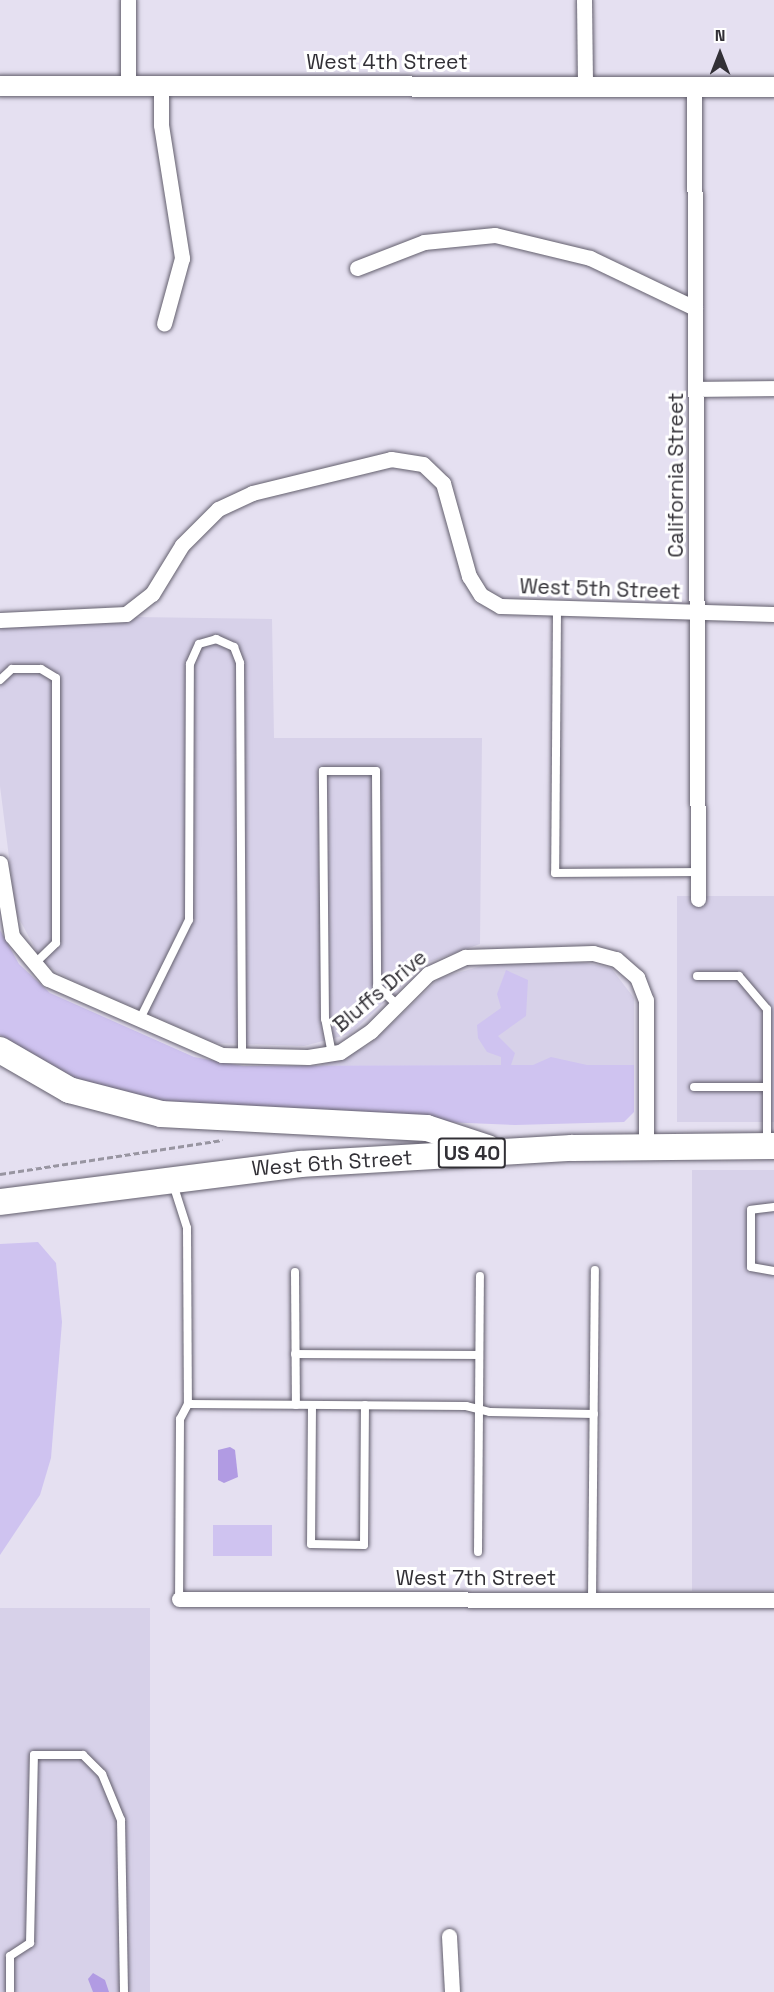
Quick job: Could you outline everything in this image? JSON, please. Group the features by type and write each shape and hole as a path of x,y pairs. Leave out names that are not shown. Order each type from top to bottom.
{"highway":[{"path":"0,1050 69,1090 161,1114 427,1128 500,1152"},
{"name":"West 6th Street","path":"0,1202 171,1177 500,1152 646,1146 771,1146"}],"street":[{"path":"128,0 128,86"},
{"path":"584,0 585,87"},
{"name":"West 4th Street","path":"0,86 774,87"},
{"path":"161,86 161,125 182,258 164,324"},
{"name":"California Street","path":"694,87 698,899"},
{"path":"357,268 424,242 495,235 590,258 695,308"},
{"path":"696,389 774,388"},
{"name":"West 5th Street","path":"0,620 126,614 152,594 182,545 218,508 252,493 391,459 423,464 443,483 469,576 481,595 500,606 557,610 774,614"},
{"name":"Bluffs Drive","path":"0,863 8,922 32,965 66,991 207,1052 242,1057 332,1054 356,1044 428,974 465,957 593,953 616,959 637,977 646,1000 646,1146"},
{"name":"West 7th Street","path":"179,1599 774,1600"},
{"path":"449,1936 452,1992"}],"lane":[{"path":"557,610 555,873 698,872"},
{"path":"139,1023 189,920 190,664 199,644 216,639 234,647 240,663 242,1057"},
{"path":"0,680 12,669 41,669 56,678 56,943 32,965"},
{"path":"332,1054 326,1019 323,771 376,771 377,986 396,1004"},
{"path":"697,976 739,976 771,1009 767,1087 771,1146"},
{"path":"694,1087 767,1087"},
{"path":"171,1177 187,1228 188,1404 180,1419 179,1599"},
{"path":"774,1207 751,1210 751,1267 774,1271"},
{"path":"592,1599 595,1270"},
{"path":"295,1272 296,1405"},
{"path":"478,1551 480,1276"},
{"path":"295,1354 480,1355"},
{"path":"188,1404 365,1405 594,1414"},
{"path":"312,1405 310,1545 364,1545 365,1405"},
{"path":"10,1992 10,1956 30,1943 33,1755 83,1755 102,1774 121,1820 124,1992"}],"path":[{"path":"0,1174 234,1138"}],"shaded area":[{"path":"136,617 272,619 274,738 482,738 480,944 426,963 350,1034 304,1046 215,1043 73,981 43,963 16,913 0,786 0,627 98,624"},
{"path":"677,896 774,896 774,1122 677,1122"},
{"path":"0,930 19,964 50,993 194,1057 243,1066 501,1065 501,1057 487,1052 478,1038 477,1025 501,1008 497,994 506,970 528,980 526,1016 498,1036 515,1053 511,1065 533,1065 551,1057 587,1065 634,1065 634,1112 624,1122 515,1125 272,1115 147,1100 83,1083 0,1035"},
{"path":"492,963 586,963 611,968 634,998 634,1065 318,1066 368,1046 440,978"},
{"path":"692,1170 774,1170 774,1591 692,1591"},
{"path":"38,1242 56,1263 62,1322 51,1458 40,1495 0,1555 0,1244"},
{"path":"230,1447 235,1450 238,1477 224,1483 218,1480 218,1450"},
{"path":"213,1525 272,1525 272,1556 213,1556"},
{"path":"0,1608 150,1608 150,1992 0,1992"},
{"path":"93,1973 105,1980 109,1992 93,1992 88,1979"}]}
